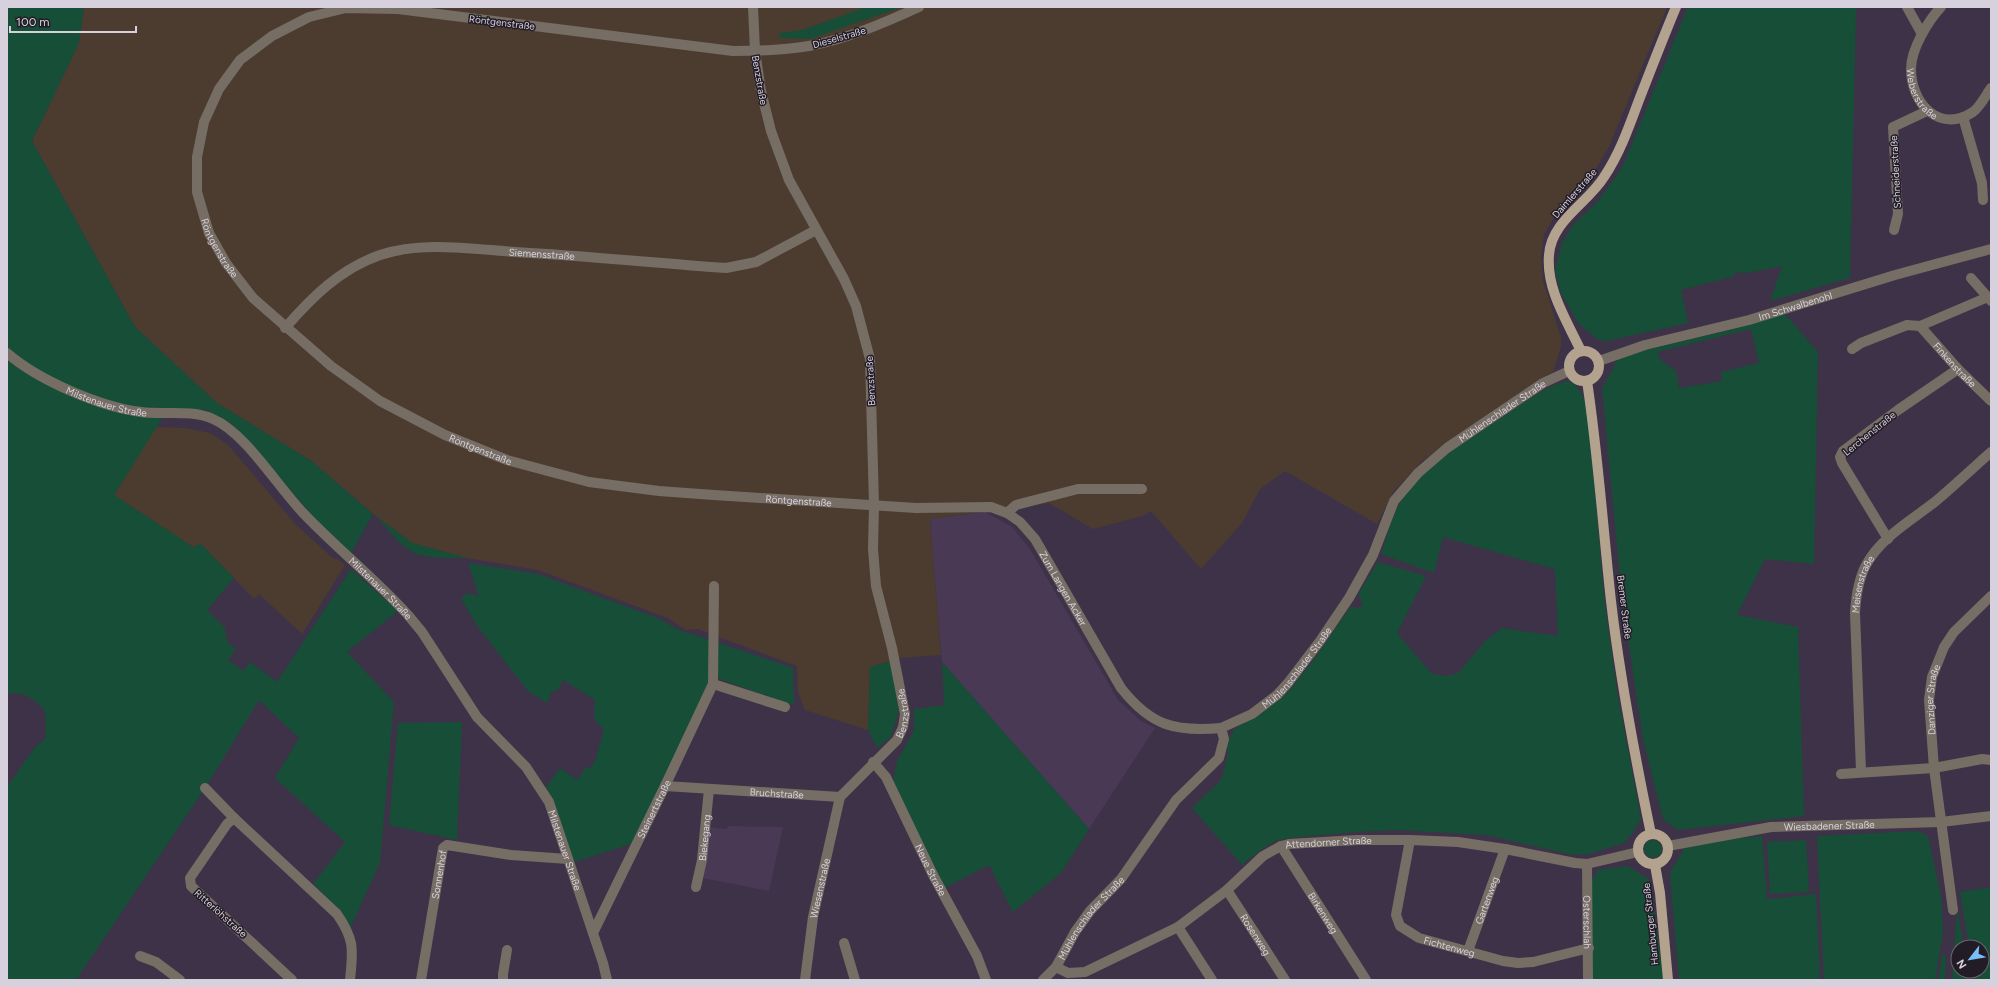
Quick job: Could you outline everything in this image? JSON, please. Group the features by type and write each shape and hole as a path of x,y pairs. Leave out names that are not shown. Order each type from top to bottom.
{"main road":[{"name":"Daimlerstraße","path":"1581,351 1555,297 1549,273 1549,253 1556,232 1567,217 1603,179 1619,151 1676,7"},
{"path":"1581,351 1590,352 1598,361 1599,366 1596,376 1587,381 1578,380 1570,371 1570,360 1572,356 1581,351"},
{"name":"Bremer Straße","path":"1587,381 1594,424 1613,618 1625,697 1651,834"},
{"path":"1651,834 1662,837 1668,846 1667,857 1662,862 1655,865 1642,860 1638,852 1641,840 1651,834"},
{"name":"Hamburger Straße","path":"1655,865 1660,893 1668,980"}],"street":[{"name":"Benzstraße","path":"753,7 755,51 760,90 771,131 789,180 816,230 831,252 856,306 870,359 874,505 873,549 876,586 892,648 905,714 903,727 897,740 873,762"},
{"name":"Dieselstraße","path":"755,51 809,46 837,39 864,30 919,7"},
{"path":"1907,7 1922,34"},
{"name":"Weberstraße","path":"1941,7 1922,34 1911,68 1914,88 1919,100 1927,111 1934,116 1946,120 1963,117"},
{"name":"Röntgenstraße","path":"755,51 726,50 398,9 346,8 309,17 272,36 240,60 219,89 204,122 197,157 197,192 209,233 226,263 253,298 285,328 331,366 380,401 445,435 507,460 589,482 659,491 874,505"},
{"path":"1983,200 1982,183 1963,117 1974,111 1991,88"},
{"name":"Schneiderstraße","path":"1894,230 1898,214 1893,127 1927,111"},
{"name":"Siemensstraße","path":"285,328 309,300 350,268 379,256 402,249 449,248 726,268 756,262 816,230"},
{"name":"Im Schwalbenohl","path":"1598,361 1645,345 1748,320 1888,277 1991,249"},
{"path":"1852,349 1861,343 1907,325 1920,326 1989,299 1971,278"},
{"name":"Finkenstraße","path":"1920,326 1958,368 1991,401"},
{"name":"Milstenauer Straße","path":"7,353 28,369 42,377 88,397 120,408 141,412 205,416 226,426 237,435 294,504 395,600 417,626 477,717 526,767 549,802 603,963 607,980"},
{"name":"Lerchenstraße","path":"1888,539 1842,463 1840,457 1843,451 1958,368"},
{"name":"Mühlenschlader Straße","path":"1043,980 1056,967 1068,944 1090,911 1121,879 1176,800 1219,758 1224,739 1221,728 1252,714 1277,695 1320,641 1349,598 1373,555 1394,501 1418,473 1447,448 1543,383 1570,371"},
{"name":"Meisenstraße","path":"1861,771 1855,613 1856,596 1866,565 1876,551 1888,539 1937,500 1991,452"},
{"path":"1007,513 1016,505 1078,489 1142,489"},
{"name":"Zum Langen Acker","path":"874,505 916,508 991,507 1007,513 1020,522 1035,539 1121,688 1131,700 1154,719 1170,726 1187,729 1221,728"},
{"name":"Steinertstraße","path":"593,933 666,786 713,684 714,586"},
{"name":"Danziger Straße","path":"1953,910 1934,768 1928,700 1932,677 1944,647 1954,632 1991,596"},
{"path":"713,684 785,707"},
{"path":"1841,774 1861,771 1934,768 1982,760 1991,760"},
{"path":"840,797 873,762"},
{"name":"Neue Straße","path":"873,762 886,777 933,875 977,956 986,980"},
{"name":"Bruchstraße","path":"666,786 840,797"},
{"path":"205,788 234,818 337,914 347,927 352,939 350,980"},
{"name":"Biekegang","path":"696,887 702,860 709,789"},
{"name":"Wiesenstraße","path":"805,980 813,917 840,797"},
{"name":"Wiesbadener Straße","path":"1668,846 1771,826 1941,822 1991,816"},
{"name":"Ritterlöhstraße","path":"234,818 227,824 190,878 191,886 292,980"},
{"name":"Attendorner Straße","path":"1056,967 1068,973 1085,972 1178,927 1227,890 1263,856 1281,846 1357,840 1458,842 1505,849 1561,861 1587,864 1638,852"},
{"name":"Fichtenweg","path":"1410,840 1396,915 1400,926 1419,938 1503,962 1518,963 1533,962 1588,948"},
{"name":"Sonnenhof","path":"421,980 443,848 447,845 511,855 568,859"},
{"name":"Birkenweg","path":"1281,846 1366,980"},
{"name":"Gartenweg","path":"1468,951 1505,849"},
{"name":"Osterschlah","path":"1587,864 1588,980"},
{"name":"Rosenweg","path":"1227,890 1285,980"},
{"path":"1178,927 1212,980"},
{"path":"844,943 855,980"},
{"path":"504,980 503,974 507,950"},
{"path":"140,956 156,962 180,980"}],"shaded area":[{"path":"84,7 1667,7 1608,149 1590,178 1557,212 1544,234 1541,257 1543,281 1561,337 1561,346 1553,372 1539,379 1422,461 1393,492 1377,524 1285,471 1260,489 1242,523 1201,569 1151,511 1142,516 1093,529 1049,503 930,519 941,655 900,658 870,667 868,730 805,710 798,692 797,666 698,629 686,630 668,618 538,570 467,558 412,543 376,516 310,460 217,403 135,327 32,141 79,43"},
{"path":"155,427 185,428 210,433 228,445 297,526 334,559 337,559 345,565 302,634 259,594 254,599 201,544 193,547 114,495"},
{"path":"985,512 1012,527 1030,549 1118,700 1141,721 1155,728 1089,829 942,662 930,519"},
{"path":"728,826 783,827 769,891 703,878 710,827 726,829"}],"green space":[{"path":"7,7 84,7 79,43 32,141 135,327 217,403 310,460 373,514 351,553 315,519 243,435 230,423 203,409 195,414 165,414 114,495 193,547 201,544 234,578 207,610 225,628 227,642 236,649 228,660 243,671 250,662 277,682 351,569 398,611 347,652 394,702 380,862 351,927 341,911 313,884 345,842 275,778 299,738 259,700 205,788 76,980 7,980 7,787 35,747 46,738 45,711 28,697 13,693 7,694"},
{"path":"866,7 902,7 810,39 779,38 780,33 802,30"},
{"path":"1688,7 1856,7 1850,278 1770,301 1782,266 1742,274 1741,271 1734,273 1735,276 1681,290 1688,323 1607,341 1598,340 1578,323 1561,293 1555,270 1562,243 1573,225 1598,201 1622,168"},
{"path":"1784,313 1818,352 1814,564 1765,559 1737,615 1798,627 1804,816 1677,830 1663,819 1643,739 1622,599 1602,388 1614,367 1616,360 1645,350 1730,330","holes":["1751,329 1759,363 1721,372 1722,381 1679,388 1676,371 1661,360 1657,352"]},
{"path":"1568,381 1573,383 1579,390 1588,411 1604,596 1617,691 1641,819 1631,835 1624,843 1589,854 1573,855 1486,835 1398,830 1355,832 1275,841 1259,851 1242,865 1192,808 1221,780 1228,755 1227,742 1235,728 1261,714 1287,693 1312,662 1351,606 1358,609 1363,604 1358,594 1378,562 1426,576 1397,633 1432,674 1446,676 1458,673 1485,641 1502,628 1558,636 1555,569 1443,537 1434,573 1381,554 1400,503 1421,476 1461,444 1542,391 1559,383"},
{"path":"376,516 412,543 467,558 423,556 417,554 400,543"},
{"path":"468,563 538,574 660,619 677,629 793,668 794,705 710,676 708,686 634,843 574,862 545,789 560,768 577,780 586,767 589,769 595,761 604,730 594,719 595,700 563,680 558,690 552,691 547,703 528,691 478,627 461,599 467,593 479,596"},
{"path":"891,661 899,710 891,737 877,748 868,730 870,667"},
{"path":"942,662 1089,829 1061,873 1013,912 989,865 944,888 893,781 897,761 914,730 914,709 944,705"},
{"path":"462,722 457,840 389,825 398,723"},
{"path":"1918,831 1928,836 1941,896 1943,932 1935,980 1824,980 1817,836"},
{"path":"1762,836 1767,899 1816,894 1820,980 1679,980 1670,875 1684,848 1730,839"},
{"path":"1653,840 1659,843 1662,849 1659,855 1653,858 1647,855 1644,849 1647,843"},
{"path":"1806,840 1809,892 1770,894 1767,842"},
{"path":"1628,866 1650,880 1664,980 1592,980 1592,880 1598,870"},
{"path":"1991,887 1991,980 1975,980 1990,979 1990,939 1968,939 1960,892"},
{"path":"1957,908 1963,939 1955,939"},
{"path":"1942,955 1946,955 1945,980 1938,980"},
{"path":"1970,979 1970,980 1952,980"}]}
